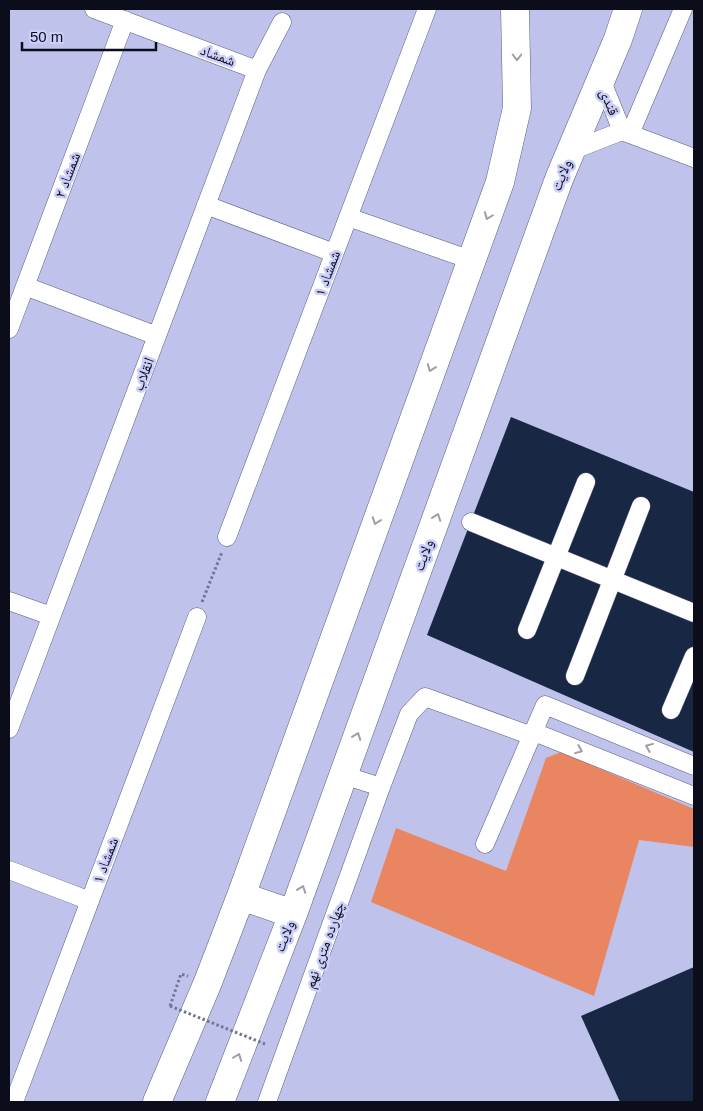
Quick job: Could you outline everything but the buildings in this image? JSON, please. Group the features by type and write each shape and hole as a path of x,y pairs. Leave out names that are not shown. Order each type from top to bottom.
{"main road":[{"path":"157,1102 208,982 241,896 470,260 500,182 516,110 515,9"},
{"name":"ولایت","path":"220,1102 293,914 571,151 628,9"},
{"path":"241,896 293,914"}],"street":[{"name":"شمشاد","path":"94,9 257,70"},
{"name":"شمشاد ۱","path":"227,537 426,9"},
{"path":"683,9 626,132 694,158"},
{"name":"شمشاد ۲","path":"9,329 125,20"},
{"name":"انقلاب","path":"9,729 257,70 282,22"},
{"name":"قندی","path":"571,151 626,132 601,79"},
{"path":"206,205 334,253"},
{"path":"348,216 470,260"},
{"path":"25,286 157,336"},
{"path":"527,630 586,482"},
{"path":"575,676 641,506"},
{"path":"471,522 694,613"},
{"path":"9,601 51,616"},
{"name":"شمشاد ۱","path":"14,1102 197,617"},
{"path":"671,710 694,656"},
{"name":"چهارده متری نهم","path":"267,1102 409,714 425,697 533,734"},
{"path":"485,844 546,705 694,766"},
{"path":"533,734 694,796"},
{"path":"343,775 381,787"},
{"path":"9,870 90,901"}],"path":[{"path":"197,617 227,537"},
{"path":"181,974 170,1006 264,1044"}],"shaded area":[{"path":"561,752 694,809 694,847 639,840 594,996 371,902 396,828 506,871 546,758"}]}
